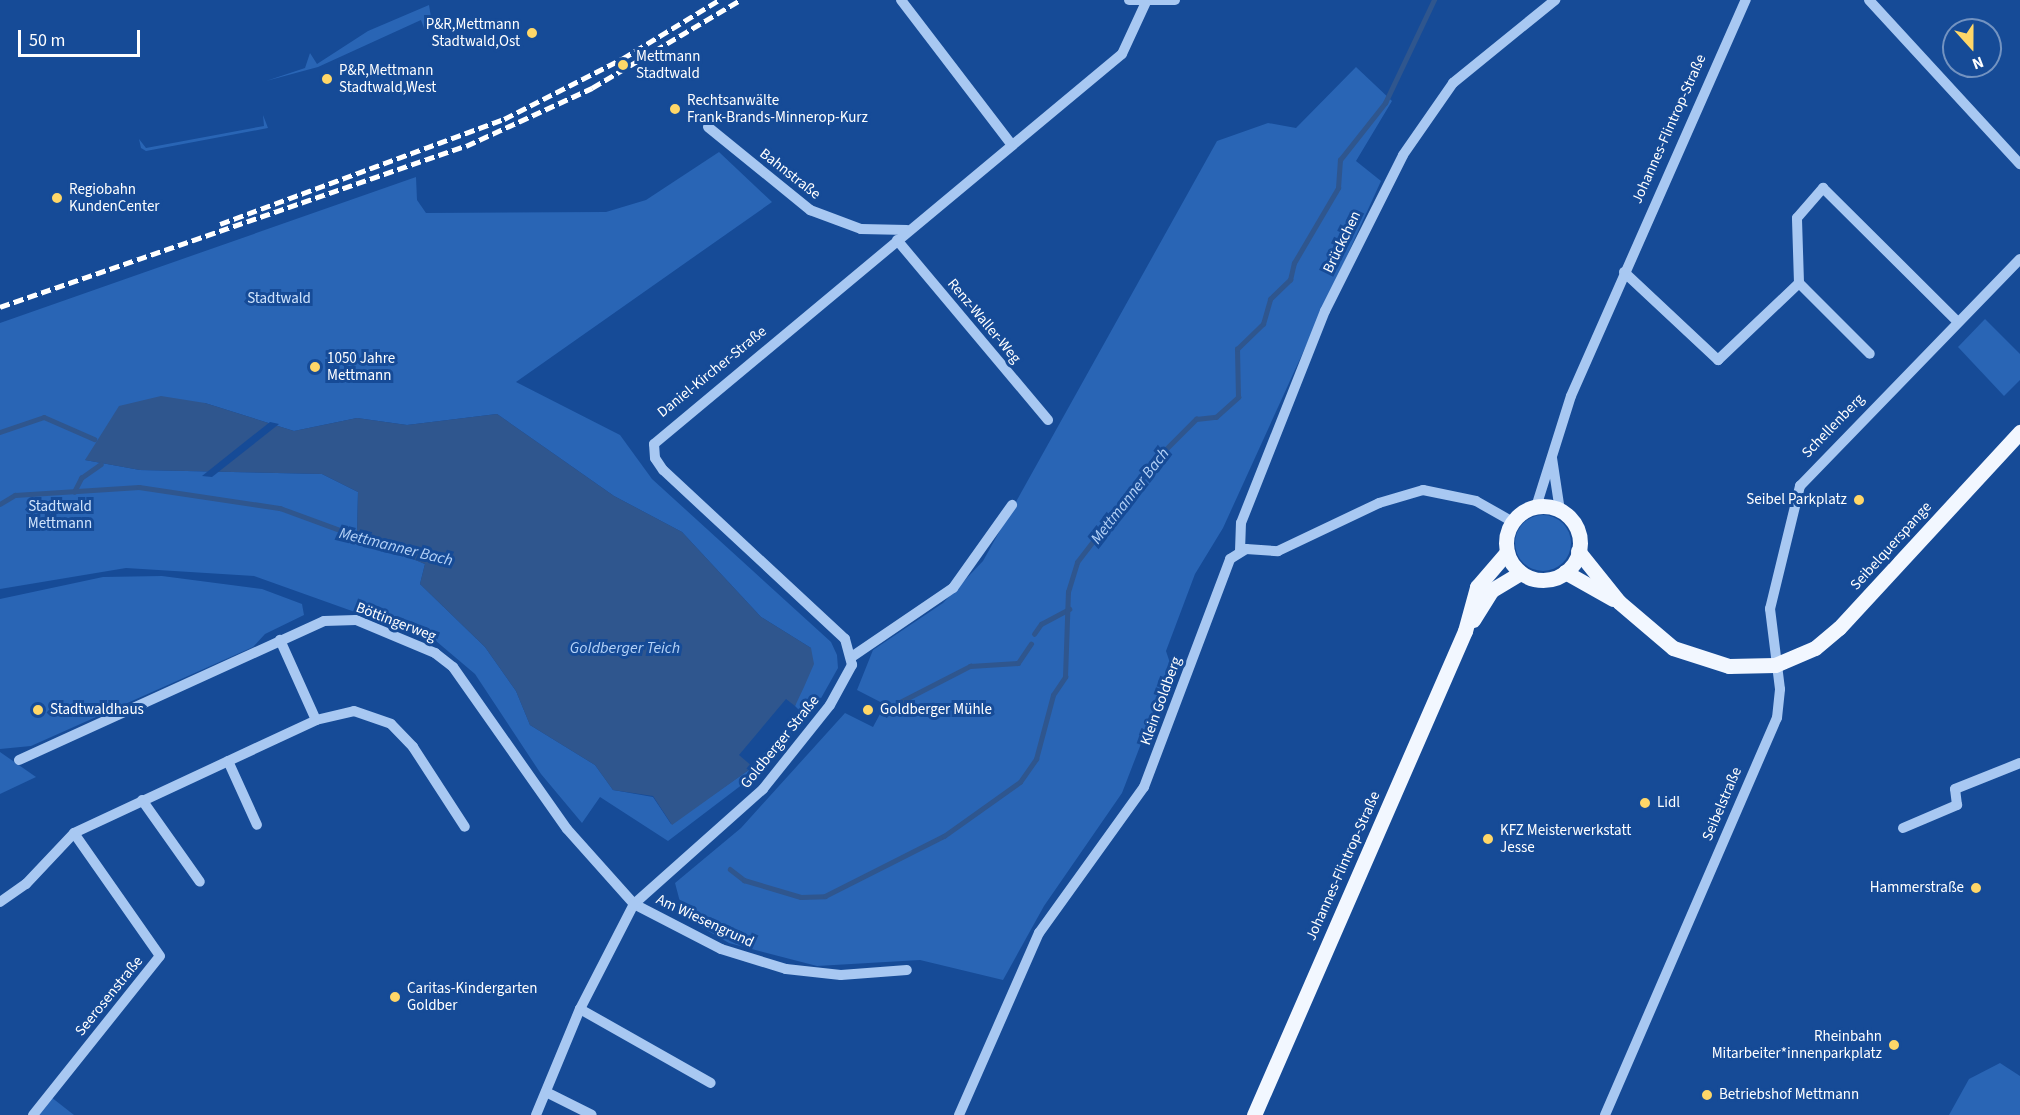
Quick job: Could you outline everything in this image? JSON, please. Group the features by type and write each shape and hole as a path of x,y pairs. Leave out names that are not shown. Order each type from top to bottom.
{"main road":[{"name":"Seibelquerspange","path":"1775,665 1815,648 1884,579 2020,432"},
{"path":"1513,522 1536,507 1560,511"},
{"name":"Johannes-Flintrop-Straße","path":"1560,511 1578,533 1578,551"},
{"name":"Johannes-Flintrop-Straße","path":"1466,631 1477,587 1507,552 1513,522"},
{"path":"1507,552 1521,573 1548,579 1565,572 1578,551 1618,602 1662,640 1688,654 1728,666 1775,665"},
{"path":"1565,572 1618,602"},
{"name":"Johannes-Flintrop-Straße","path":"1254,1115 1466,631 1492,590 1521,573"}],"street":[{"path":"901,0 1012,146"},
{"path":"1129,0 1146,2 1175,0"},
{"name":"Brückchen","path":"1240,551 1241,523 1325,310 1403,155 1465,70 1555,0"},
{"name":"Johannes-Flintrop-Straße","path":"1536,507 1571,396 1746,0"},
{"path":"1869,0 2020,164"},
{"path":"910,229 1122,54 1146,2"},
{"name":"Bahnstraße","path":"708,127 810,210 861,229 886,234 910,229"},
{"path":"1870,354 1799,283 1797,218 1823,188 1958,321"},
{"name":"Daniel-Kircher-Straße","path":"853,656 841,634 663,470 653,450 664,431 910,229"},
{"name":"Renz-Waller-Weg","path":"897,240 1048,420"},
{"name":"Schellenberg","path":"1775,665 1769,637 1772,596 1800,486 2020,259"},
{"path":"1624,273 1718,360 1799,283"},
{"name":"Johannes-Flintrop-Straße","path":"1552,457 1560,511"},
{"path":"1240,551 1278,551 1379,503 1423,490 1476,501 1513,522"},
{"path":"853,656 953,588 1012,505"},
{"name":"Klein Goldberg","path":"960,1115 1039,933 1144,787 1222,572 1240,551"},
{"name":"Böttingerweg","path":"20,760 280,640 339,617 445,659 567,829 634,903"},
{"path":"280,640 316,720"},
{"name":"Goldberger Straße","path":"536,1115 580,1009 634,903 763,789 830,705 853,656"},
{"name":"Seibelstraße","path":"1605,1115 1778,718 1775,665"},
{"path":"0,902 26,884 74,832 316,720 354,711 392,724 414,747 465,827"},
{"path":"228,761 257,825"},
{"path":"1903,828 1957,805 1955,789 2020,763"},
{"path":"142,800 200,882"},
{"name":"Seerosenstraße","path":"33,1115 160,956 74,832"},
{"name":"Am Wiesengrund","path":"634,903 721,949 775,967 841,975 907,970"},
{"path":"580,1009 711,1083"},
{"path":"546,1092 592,1115"}],"green space":[{"path":"429,5 432,23 425,31 421,20 318,67 266,81 305,68 310,53 317,64 368,31"},
{"path":"1356,67 1392,101 1356,161 1381,181 1223,528 1195,574 1166,651 1171,666 1122,793 1044,906 1003,980 920,960 817,966 729,943 684,917 675,883 741,828 845,713 873,727 880,714 887,718 892,708 857,690 873,650 943,603 983,561 1217,141 1268,123 1296,128"},
{"path":"263,115 268,128 146,151 141,148 139,139 146,148 264,126"},
{"path":"719,152 772,202 516,382 620,435 652,479 831,642 837,655 838,668 820,700 764,768 668,841 600,797 582,823 541,774 475,674 436,641 254,576 126,568 0,589 0,323 416,177 417,200 426,213 606,212 646,200","holes":["205,403 294,431 357,418 407,425 497,414 614,496 682,532 761,617 811,648 795,706 799,710 753,767 671,824 653,797 613,790 595,765 530,725 516,691 485,647 420,584 425,564 357,536 358,492 322,474 140,470 85,460"]},
{"path":"1985,319 2020,354 2020,380 2004,396 1958,347"},
{"path":"1537,515 1549,515 1559,519 1567,527 1571,543 1567,559 1559,567 1549,571 1537,571 1527,567 1519,559 1515,549 1515,537 1519,527 1527,519"},
{"path":"162,576 262,589 302,604 304,615 265,634 253,647 31,746 0,749 0,599 103,577"},
{"path":"0,752 36,777 0,794"},
{"path":"2000,1063 2020,1076 2020,1115 1949,1115 1969,1079"},
{"path":"51,1097 74,1115 36,1115"}],"water":[{"name":"Goldberger Teich","path":"161,396 205,403 294,431 357,418 407,425 497,414 614,496 682,532 761,617 811,648 814,664 795,706 786,699 739,755 753,767 672,825 653,796 613,790 595,765 530,725 516,691 485,647 420,584 425,564 357,536 358,492 322,474 140,470 85,460 119,406"}],"pier":[{"path":"270,422 279,424 212,477 202,476"}],"waterway":[{"name":"Mettmanner Bach","path":"730,869 744,880 801,897 825,896 944,836 1020,782 1036,759 1053,695 1065,677 1068,592 1077,562 1158,457 1196,419 1216,417 1238,397 1237,349 1263,324 1270,299 1290,280 1294,263 1338,188 1340,160 1385,103 1434,0"},
{"path":"0,432 44,417 94,439"},
{"path":"74,492 81,478 101,464"},
{"name":"Mettmanner Bach","path":"0,504 15,495 139,487 280,508 362,538"},
{"path":"1034,634 1041,624 1069,609"},
{"path":"900,702 970,666 1018,663 1031,644"}],"railway":[{"path":"220,224 504,119 622,59 719,0"},
{"path":"0,307 466,146 592,88 740,0"}],"place":[{"name":"P&R,Mettmann Stadtwald,Ost","path":"532,33"},
{"name":"Mettmann Stadtwald","path":"623,65"},
{"name":"P&R,Mettmann Stadtwald,West","path":"327,79"},
{"name":"Rechtsanwälte Frank-Brands-Minnerop-Kurz","path":"675,109"},
{"name":"Regiobahn KundenCenter","path":"57,198"},
{"name":"1050 Jahre Mettmann","path":"315,367"},
{"name":"Seibel Parkplatz","path":"1859,500"},
{"name":"Stadtwaldhaus","path":"38,710"},
{"name":"Goldberger Mühle","path":"868,710"},
{"name":"Lidl","path":"1645,803"},
{"name":"KFZ Meisterwerkstatt Jesse","path":"1488,839"},
{"name":"Hammerstraße","path":"1976,888"},
{"name":"Caritas-Kindergarten Goldber","path":"395,997"},
{"name":"Rheinbahn Mitarbeiter*innenparkplatz","path":"1894,1045"},
{"name":"Betriebshof Mettmann","path":"1707,1095"}],"park label":[{"name":"Stadtwald","path":"279,299"},
{"name":"Stadtwald Mettmann","path":"60,514"}]}
